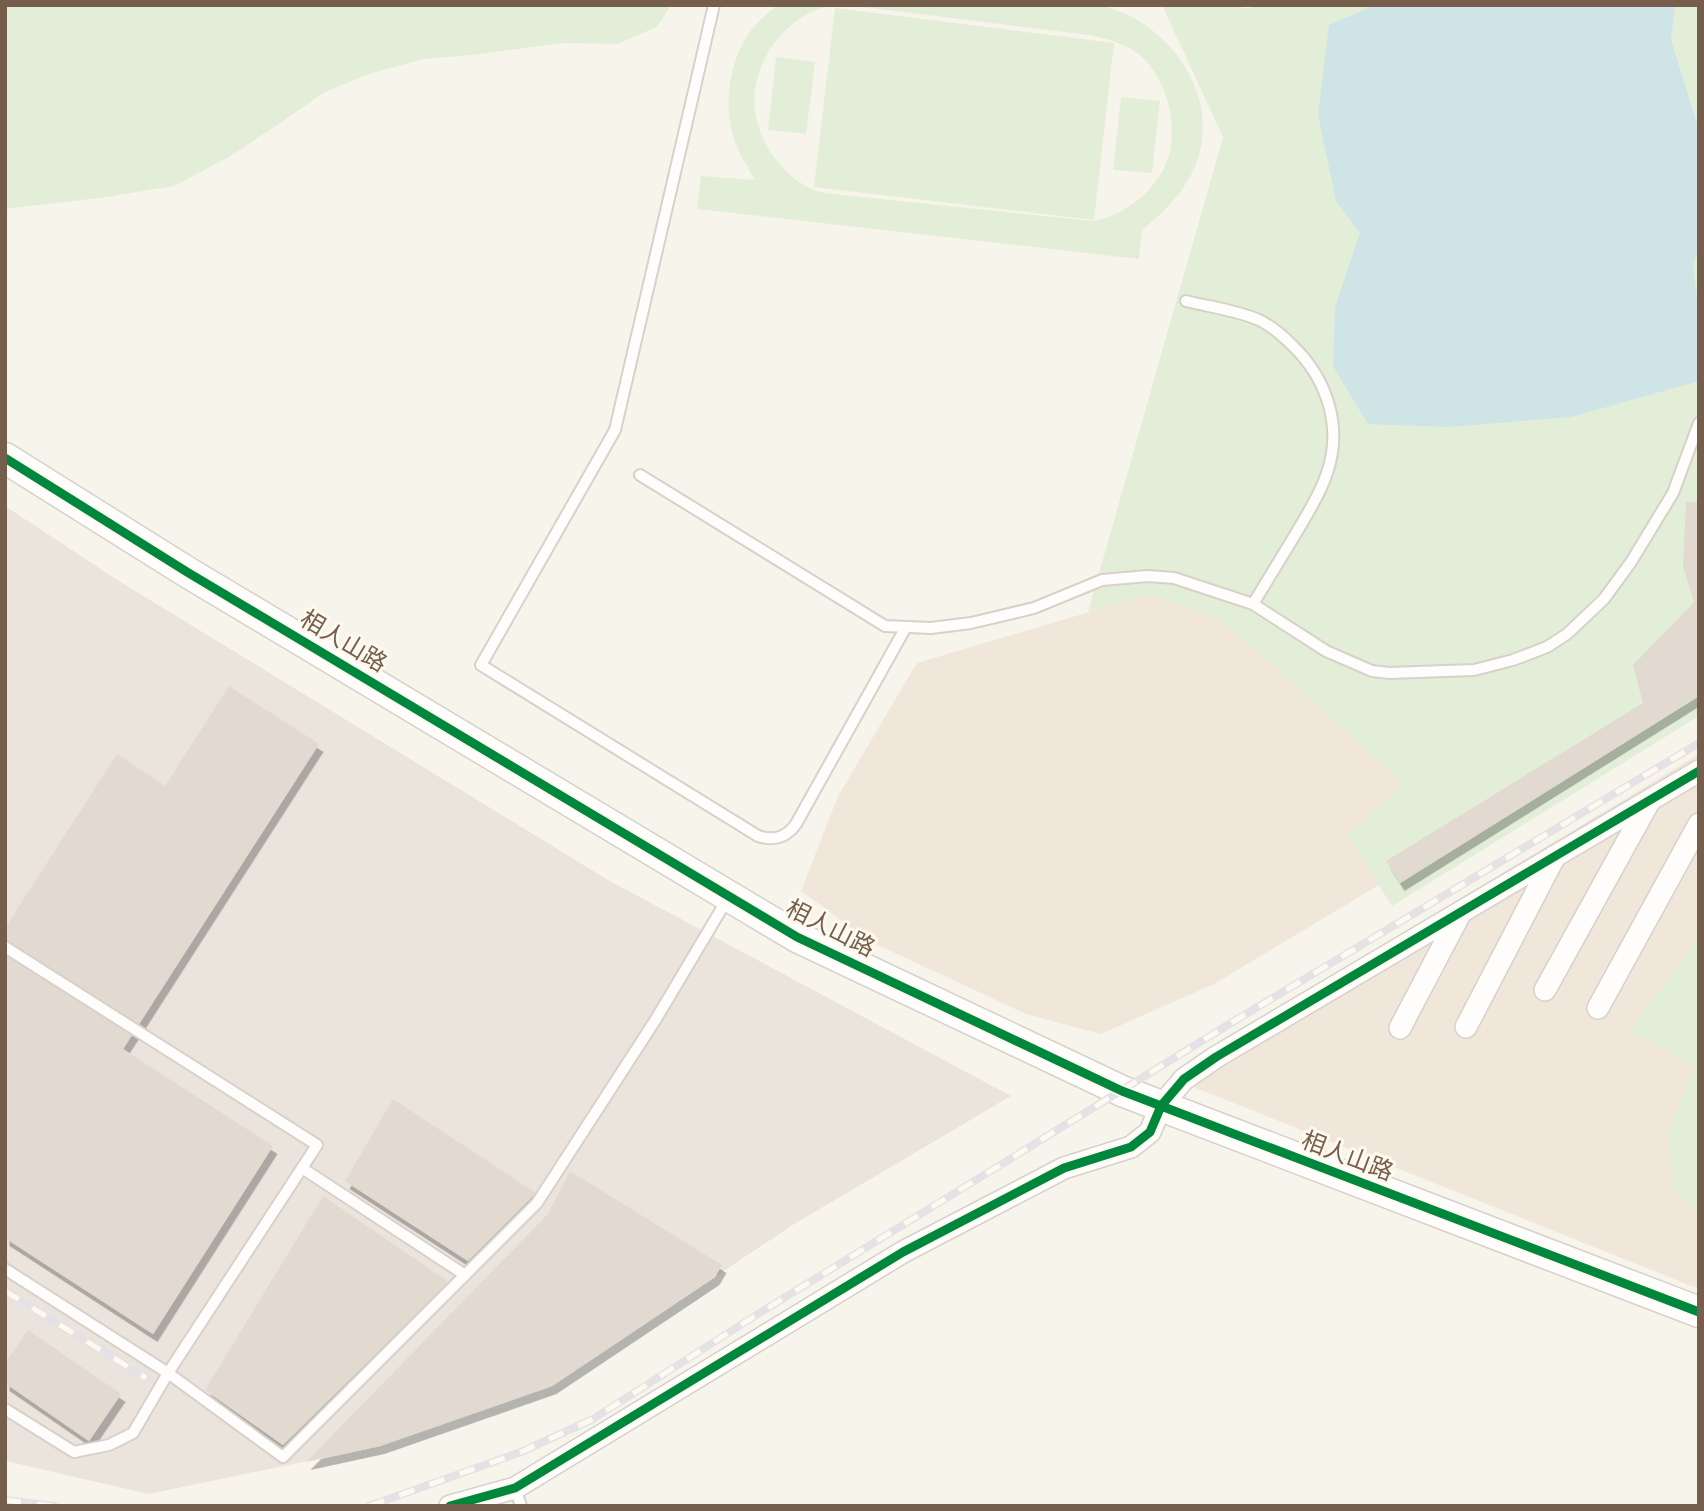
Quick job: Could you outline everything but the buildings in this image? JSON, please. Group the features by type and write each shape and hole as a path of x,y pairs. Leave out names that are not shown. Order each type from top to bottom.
{"street":[{"name":"相人山路","path":"5,458 187,572 797,937 1122,1091 1699,1312"},
{"path":"450,1506 518,1497 903,1252 1064,1168 1131,1147 1150,1132 1161,1106 1184,1079 1216,1057 1699,771"},
{"path":"1545,990 1650,800"},
{"path":"1598,1008 1699,824"},
{"path":"1466,1027 1555,856"},
{"path":"1400,1028 1461,912"}],"lane":[{"path":"714,5 615,430 481,665 758,836 772,839 788,834 796,824 906,627"},
{"path":"1186,301 1240,313 1260,321 1282,335 1301,353 1314,371 1331,410 1334,439 1326,475 1307,514 1253,604"},
{"path":"640,475 886,626 930,628 971,623 1034,608 1102,580 1148,576 1174,578 1253,604 1326,651 1361,667 1389,673 1474,670 1513,660 1547,647 1567,635 1604,598 1631,562 1673,493 1699,422"},
{"path":"5,1269 168,1373 283,1457 537,1203 656,1019 729,896"},
{"path":"5,947 317,1145 168,1373 133,1433 109,1446 74,1452 5,1409"},
{"path":"302,1168 465,1275"}],"shaded area":[{"path":"1371,5 1675,5 1671,40 1699,130 1699,245 1693,267 1699,311 1699,381 1571,417 1448,427 1368,424 1333,366 1335,307 1360,233 1336,201 1318,115 1329,25"},
{"path":"5,506 119,581 608,880 1011,1096 791,1226 552,1386 380,1446 149,1494 5,1461"},
{"path":"1150,594 1220,620 1405,785 1347,835 1379,885 1214,984 1101,1034 1026,1014 869,941 801,891 838,796 917,663"},
{"path":"1699,754 1699,938 1630,1030 1695,1067 1668,1133 1673,1190 1699,1213 1699,1289 1191,1086 1171,1074"}],"green space":[{"path":"5,5 671,5 657,27 617,44 563,43 424,59 369,74 323,93 229,157 174,186 5,209"},
{"path":"777,5 836,5 817,10 785,31 772,46 757,82 757,121 764,140 783,168 812,189 824,193 1093,221 1117,213 1139,199 1157,180 1170,151 1171,121 1163,88 1147,62 1125,46 1089,35 847,5 1099,5 1124,13 1147,26 1167,44 1184,64 1195,87 1202,112 1202,138 1196,164 1173,201 1142,230 1139,259 697,209 701,176 755,180 733,136 729,94 734,66 745,39"},
{"path":"1162,5 1233,5 1248,9 1255,5 1699,5 1699,716 1392,906 1347,835 1404,785 1220,620 1150,594 1088,612 1223,137"},
{"path":"835,8 1114,43 1094,220 814,187"},
{"path":"776,57 815,62 806,134 768,130"},
{"path":"1121,97 1160,101 1152,173 1113,170"},
{"path":"1699,938 1699,1213 1673,1190 1668,1133 1695,1067 1630,1030"}],"railway":[{"path":"369,1506 521,1452 593,1419 758,1314 1236,1020 1699,743"},
{"path":"5,1291 146,1378"},
{"path":"5,1500 54,1506"}],"cycle path":[{"path":"5,458 187,572 797,937 1122,1091 1699,1312"},
{"path":"450,1506 515,1488 903,1252 1064,1168 1131,1147 1150,1132 1161,1106 1184,1079 1216,1057 1699,771"}]}
